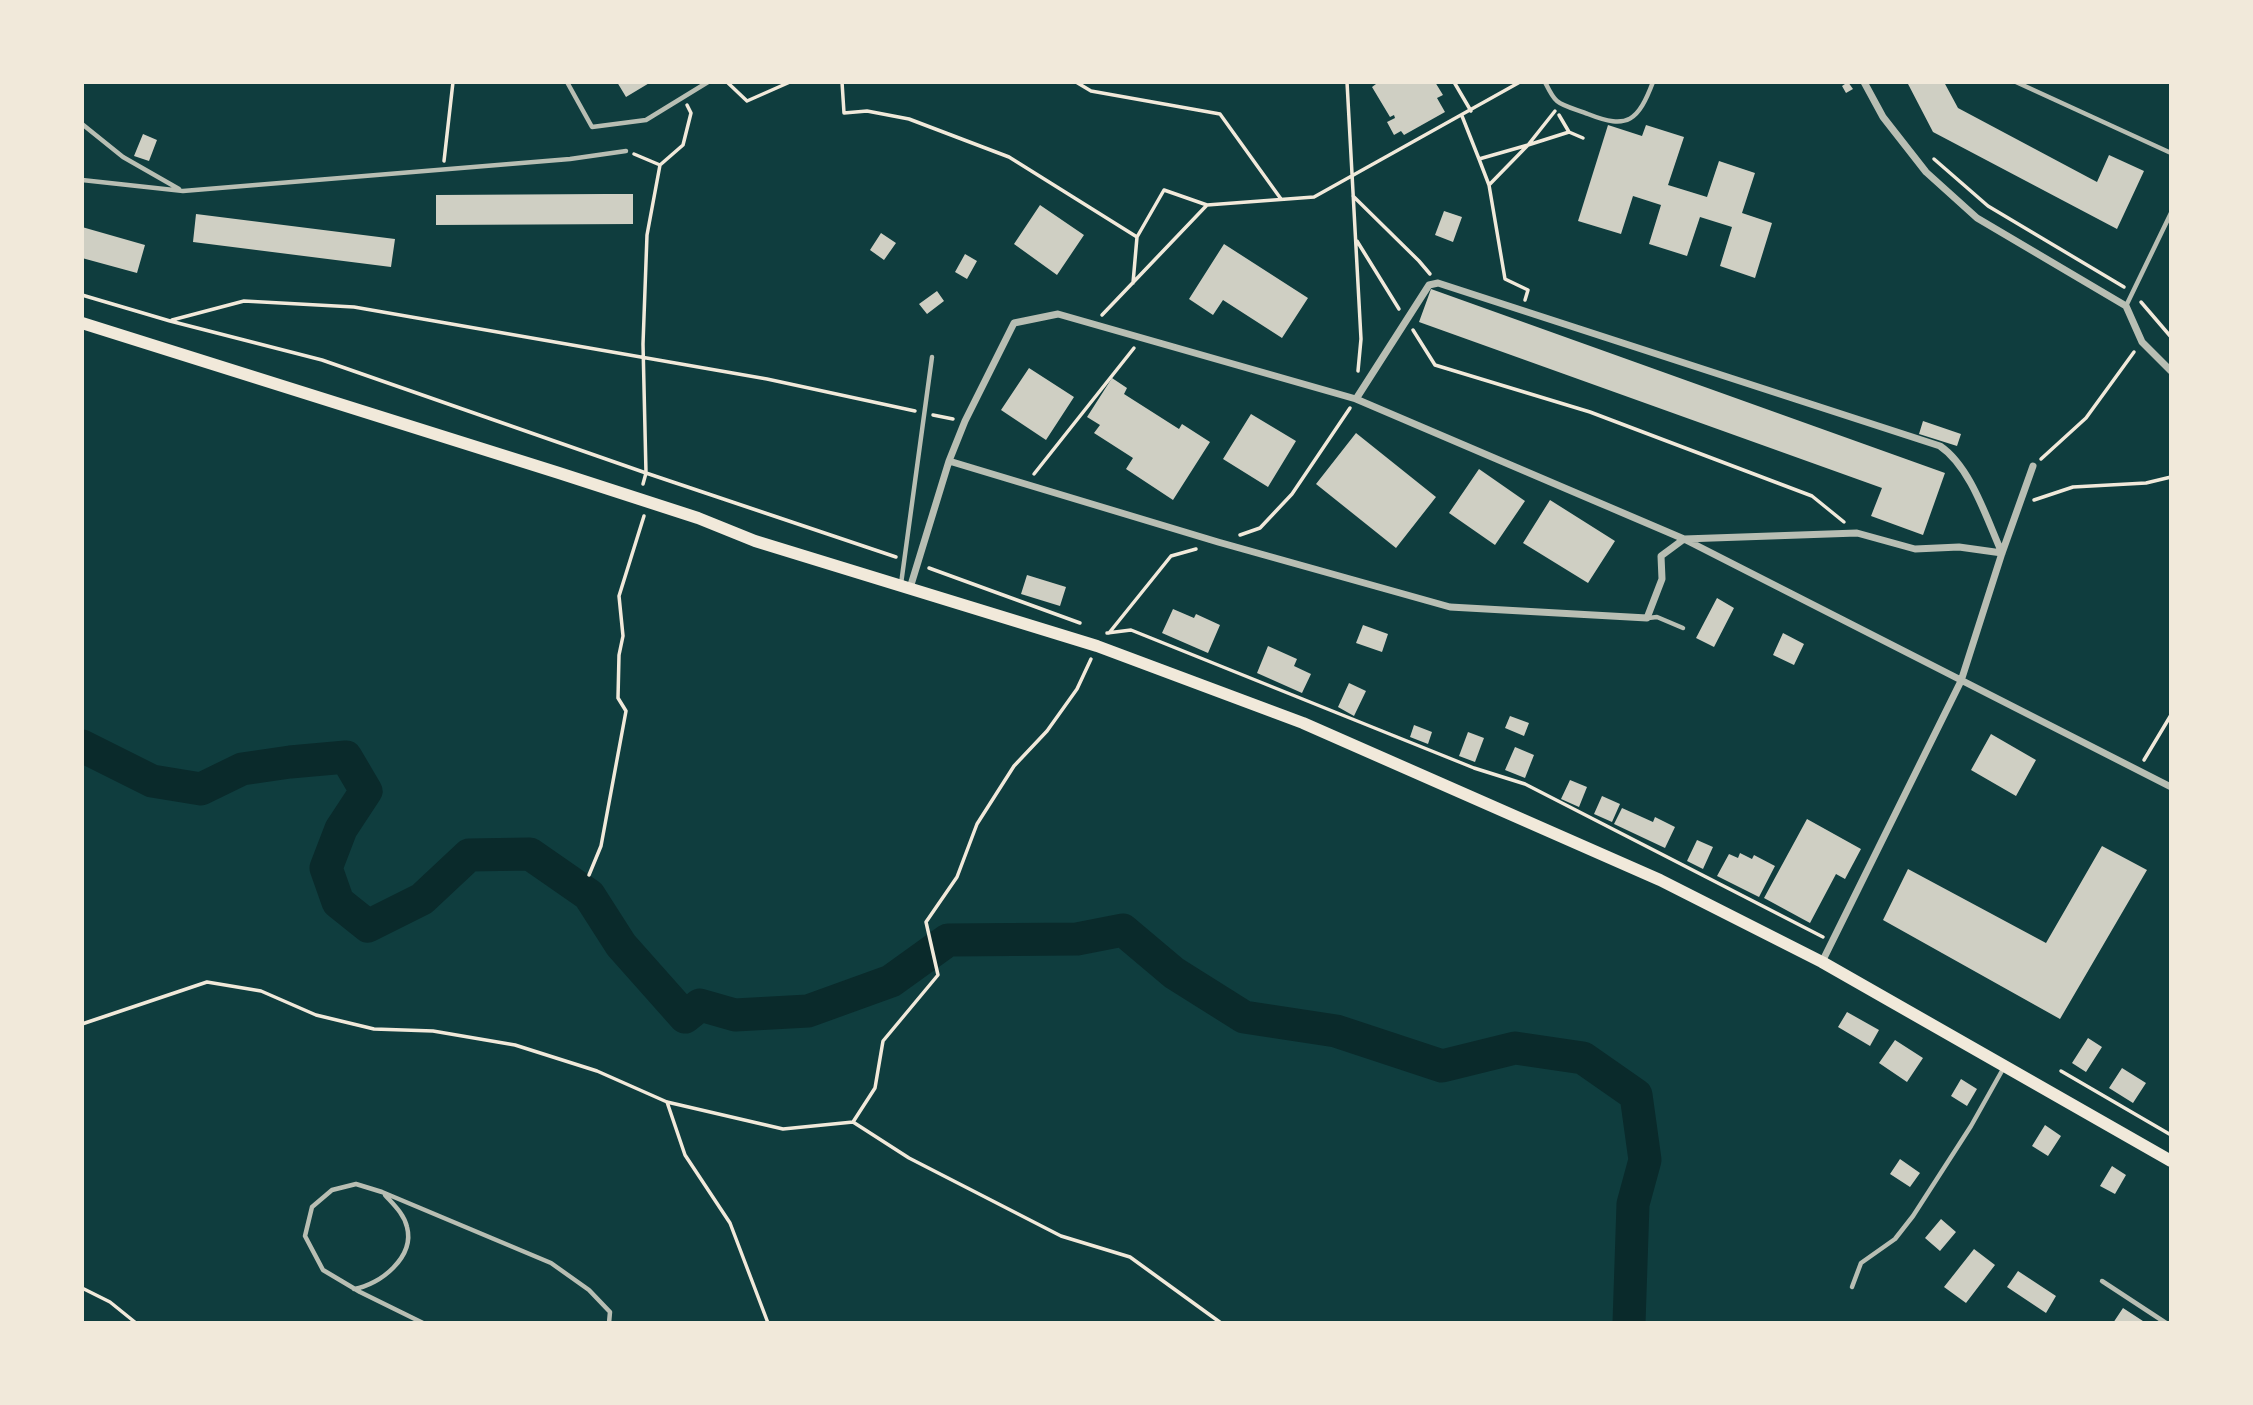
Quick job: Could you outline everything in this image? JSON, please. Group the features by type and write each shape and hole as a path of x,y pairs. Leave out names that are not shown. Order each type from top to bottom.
{"main road":[{"path":"82,323 698,518 755,541 1097,646 1303,723 1660,880 1822,961 2171,1161"}],"street":[{"path":"1864,82 1883,117 1926,172 1977,218 2126,306 2142,342 2171,371"},
{"path":"1356,399 1429,285 1433,283 1940,446 1962,466 2002,554"},
{"path":"906,587 965,421 1014,323 1058,314 1356,399 1684,539 2171,787"},
{"path":"949,461 1219,542 1450,607 1647,618 1662,579 1661,556 1684,539 1857,533 1915,549 1959,547 2002,554"},
{"path":"1822,961 1961,681 2033,466"}],"lane":[{"path":"567,82 592,127 646,120 708,82"},
{"path":"1545,82 1557,101 1609,123 1628,120 1636,114 1644,106 1653,82"},
{"path":"2016,82 2171,153"},
{"path":"82,124 123,157 183,191"},
{"path":"82,180 183,191 570,159 626,151"},
{"path":"2126,306 2171,214"},
{"path":"906,587 932,357"},
{"path":"1647,618 1657,617 1684,628"},
{"path":"1852,1287 1861,1264 1895,1239 1913,1216 2005,1066"},
{"path":"423,1323 354,1289 323,1270 305,1236 312,1207 332,1189 356,1184 382,1192 551,1264 589,1290 610,1312 609,1323"},
{"path":"354,1289 381,1279 407,1249 408,1228 400,1211 382,1192"},
{"path":"2102,1281 2166,1323"}],"path":[{"path":"444,170 453,82"},
{"path":"727,82 747,101 790,82"},
{"path":"842,82 844,113 867,111 909,119 1009,157 1137,237"},
{"path":"1076,82 1091,91 1220,114 1280,199"},
{"path":"853,1122 875,1088 883,1041 937,975 926,922 957,877 977,824 1014,766 1047,731 1077,690 1097,646 1171,556 1261,528 1292,494 1356,399 1361,339 1346,82"},
{"path":"1454,82 1471,111"},
{"path":"1133,283 1137,237 1164,190 1207,205 1314,197 1520,82"},
{"path":"1489,185 1528,145 1556,109 1569,132 1583,138"},
{"path":"589,875 601,846 626,711 618,698 622,636 619,596 646,511 637,508 646,473 643,358 647,235 660,164 683,145 691,113"},
{"path":"1462,116 1489,185 1505,279 1528,290 1523,310"},
{"path":"1479,159 1569,132"},
{"path":"626,151 660,164"},
{"path":"1930,154 1988,206 2133,292 2171,337"},
{"path":"1353,195 1419,261"},
{"path":"1093,324 1207,205"},
{"path":"1356,239 1435,365 1590,412 1812,496 1857,533"},
{"path":"170,321 244,301 354,307 767,379 965,421"},
{"path":"1026,485 1141,338"},
{"path":"2033,466 2086,418 2142,342"},
{"path":"2019,505 2073,487 2146,483 2171,477"},
{"path":"2138,770 2171,715"},
{"path":"82,1024 207,982 261,991 316,1015 374,1029 433,1031 515,1045 597,1071 667,1102 783,1129 853,1122 909,1158 1061,1236 1130,1257 1221,1323"},
{"path":"2061,1070 2171,1135"},
{"path":"667,1102 685,1155 730,1223 768,1323"},
{"path":"82,1288 110,1303 136,1323"}],"building":[{"path":"617,82 651,82 626,97"},
{"path":"1375,82 1435,82 1443,95 1437,98 1445,112 1404,135 1401,131 1394,135 1387,122 1395,118 1394,115 1390,117 1372,87"},
{"path":"1848,82 1853,89 1846,93 1842,86"},
{"path":"1907,82 1944,82 1958,108 2097,182 2109,155 2144,171 2117,229 1933,132"},
{"path":"1608,125 1642,136 1646,125 1684,137 1668,185 1707,197 1719,161 1755,173 1742,213 1772,223 1755,278 1720,266 1732,227 1700,217 1687,256 1649,244 1661,205 1633,196 1621,234 1578,221"},
{"path":"143,134 157,140 149,161 134,156"},
{"path":"633,194 633,224 436,225 436,195"},
{"path":"1040,205 1084,235 1057,275 1014,244"},
{"path":"1444,211 1462,217 1453,242 1435,235"},
{"path":"196,214 395,239 391,267 193,242"},
{"path":"82,227 145,245 137,273 82,258"},
{"path":"881,233 896,243 884,260 870,250"},
{"path":"1224,244 1308,298 1282,338 1223,300 1213,315 1189,299"},
{"path":"965,254 977,261 967,279 955,272"},
{"path":"1431,289 1945,473 1923,535 1871,516 1882,488 1419,322"},
{"path":"937,291 944,301 927,314 919,304"},
{"path":"1029,368 1074,397 1046,440 1001,410"},
{"path":"1112,378 1127,388 1124,394 1179,429 1182,424 1210,442 1173,500 1126,469 1133,458 1094,433 1100,425 1087,417"},
{"path":"1251,414 1296,441 1268,487 1223,459"},
{"path":"1923,421 1961,434 1957,446 1919,434"},
{"path":"1356,433 1436,497 1396,548 1316,484"},
{"path":"1479,469 1525,501 1495,545 1449,513"},
{"path":"1550,500 1615,541 1588,583 1523,543"},
{"path":"1027,575 1066,587 1060,606 1021,594"},
{"path":"1717,598 1734,608 1714,647 1696,638"},
{"path":"1173,609 1194,618 1196,614 1220,625 1208,653 1162,633"},
{"path":"1363,625 1388,634 1382,652 1356,643"},
{"path":"1783,633 1804,644 1794,665 1773,655"},
{"path":"1268,646 1297,659 1294,666 1311,674 1302,693 1257,673"},
{"path":"1349,683 1366,691 1354,716 1338,707"},
{"path":"1510,716 1529,723 1524,736 1505,728"},
{"path":"1414,725 1432,732 1428,744 1410,737"},
{"path":"1468,732 1484,738 1475,762 1459,756"},
{"path":"1991,734 2036,760 2016,796 1971,770"},
{"path":"1515,747 1534,755 1525,778 1505,770"},
{"path":"1570,780 1587,787 1579,807 1561,799"},
{"path":"1602,796 1620,804 1612,822 1594,814"},
{"path":"1622,808 1653,822 1655,817 1675,827 1665,848 1614,824"},
{"path":"1807,819 1861,849 1845,879 1836,874 1810,923 1764,898"},
{"path":"1697,840 1713,847 1703,869 1687,861"},
{"path":"2102,846 2147,870 2060,1019 1883,920 1908,869 2046,943"},
{"path":"1740,853 1752,859 1754,855 1775,866 1759,897 1717,876 1729,854 1738,858"},
{"path":"1847,1012 1879,1030 1870,1046 1838,1027"},
{"path":"2088,1038 2102,1047 2086,1072 2072,1063"},
{"path":"1895,1040 1923,1058 1907,1082 1879,1063"},
{"path":"2122,1068 2146,1083 2133,1103 2109,1088"},
{"path":"1961,1079 1977,1089 1967,1106 1951,1096"},
{"path":"2045,1125 2061,1136 2048,1156 2032,1146"},
{"path":"1900,1159 1920,1173 1910,1187 1890,1174"},
{"path":"2112,1166 2126,1175 2115,1194 2100,1186"},
{"path":"1941,1219 1956,1232 1940,1251 1925,1238"},
{"path":"1974,1249 1995,1265 1966,1303 1944,1287"},
{"path":"2018,1271 2056,1296 2046,1313 2007,1287"},
{"path":"2123,1308 2146,1323 2113,1323"}],"waterway":[{"path":"82,746 152,781 201,789 242,769 346,757 366,791 341,829 326,868 338,902 368,926 422,899 469,855 530,854 589,895 621,945 685,1017 700,1005 735,1015 808,1011 891,981 948,940 1077,939 1123,930 1174,973 1244,1017 1336,1031 1442,1066 1515,1048 1583,1058 1636,1095 1645,1160 1633,1204 1629,1323"}]}
